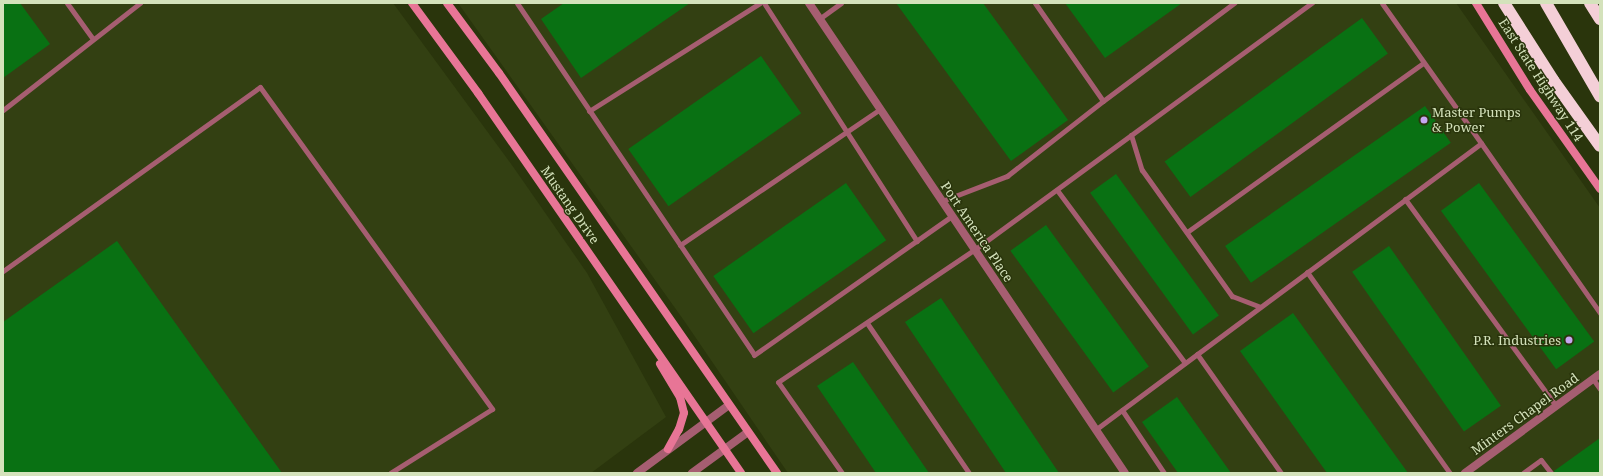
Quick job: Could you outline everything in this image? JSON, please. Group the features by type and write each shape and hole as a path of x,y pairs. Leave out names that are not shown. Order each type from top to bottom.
{"highway":[{"path":"1504,3 1553,80 1600,146"},
{"path":"1546,3 1600,96"},
{"path":"1590,3 1600,19"}],"main road":[{"name":"Mustang Drive","path":"412,3 478,93 741,473"},
{"name":"Mustang Drive","path":"447,3 499,73 777,473"},
{"name":"East State Highway 114","path":"1476,3 1530,90 1600,189"},
{"path":"612,286 680,398 684,413 679,429 668,449"}],"street":[{"name":"Port America Place","path":"809,3 1125,473"},
{"name":"Minters Chapel Road","path":"1465,473 1600,374"},
{"path":"637,473 729,405"},
{"path":"692,473 748,432"}],"lane":[{"path":"67,3 93,39"},
{"path":"3,110 140,3"},
{"path":"517,3 754,355 952,216"},
{"path":"589,110 760,3"},
{"path":"764,3 917,241"},
{"path":"820,18 841,3"},
{"path":"1035,3 1103,101"},
{"path":"942,201 1007,176 1103,101 1234,3"},
{"path":"842,473 778,382 974,250 1312,3"},
{"path":"1382,3 1600,313"},
{"path":"1186,232 1423,63"},
{"path":"3,271 260,87 492,409 390,473"},
{"path":"680,245 880,109"},
{"path":"1131,135 1142,170 1232,296 1260,308"},
{"path":"1096,430 1481,143"},
{"path":"1057,190 1185,363"},
{"path":"1405,199 1556,406"},
{"path":"1306,272 1450,473"},
{"path":"867,323 969,473"},
{"path":"1196,354 1280,473"},
{"path":"1593,379 1600,389"},
{"path":"1122,410 1164,473"},
{"path":"1523,473 1541,460 1551,473"}],"shaded area":[{"path":"3,3 393,3 514,168 587,273 666,417 591,473 3,473"},
{"path":"458,3 1456,3 1600,208 1600,473 788,473 685,322"}],"building":[{"path":"3,3 20,3 50,44 3,78"},
{"path":"564,3 690,3 581,78 541,19"},
{"path":"896,3 983,3 1068,120 1011,161"},
{"path":"1065,3 1182,3 1105,58"},
{"path":"1362,18 1388,54 1190,197 1165,161"},
{"path":"761,56 801,113 668,206 628,149"},
{"path":"1425,106 1451,143 1251,283 1225,246"},
{"path":"1116,174 1219,316 1193,334 1090,193"},
{"path":"846,183 886,240 753,333 713,276"},
{"path":"1479,183 1594,342 1556,369 1441,211"},
{"path":"1046,225 1149,367 1113,392 1010,251"},
{"path":"117,241 282,473 3,473 3,322"},
{"path":"1389,246 1501,406 1464,432 1352,272"},
{"path":"941,298 1059,473 1006,473 905,322"},
{"path":"1293,313 1408,473 1327,473 1240,351"},
{"path":"853,362 929,473 876,473 817,386"},
{"path":"1177,397 1231,473 1178,473 1142,422"},
{"path":"1600,438 1600,473 1555,473 1554,471"}],"place":[{"name":"Master Pumps & Power","path":"1424,120"},
{"name":"P.R. Industries","path":"1569,340"}]}
